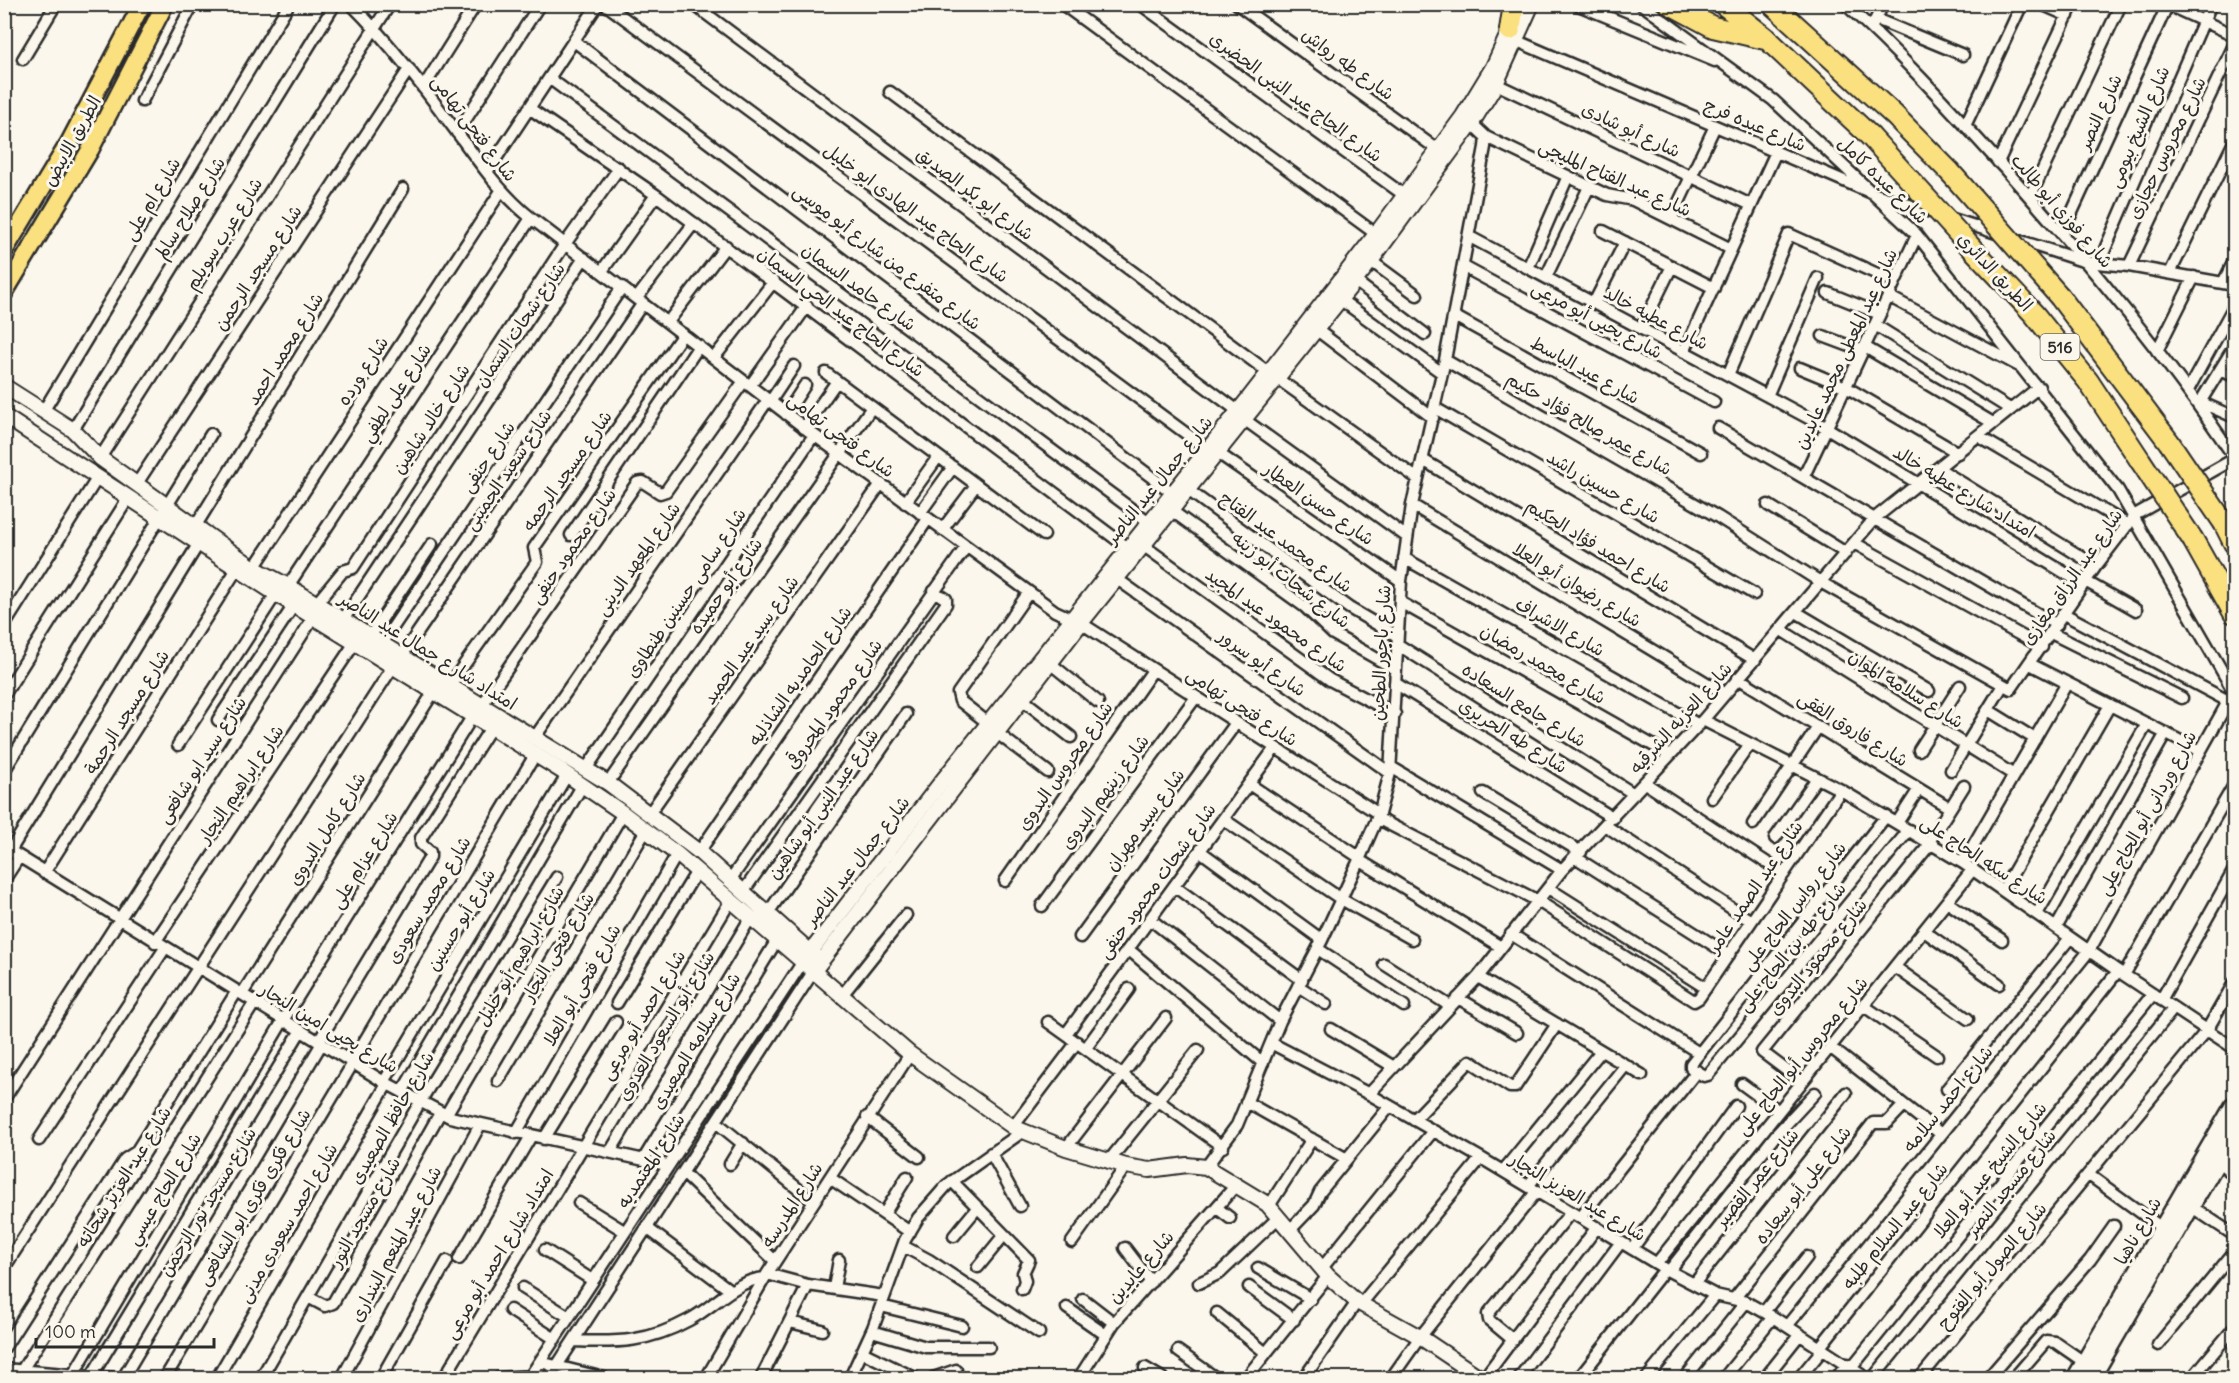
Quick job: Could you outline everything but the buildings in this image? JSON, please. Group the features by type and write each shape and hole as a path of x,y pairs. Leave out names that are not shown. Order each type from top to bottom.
{"highway":[{"path":"1510,39 1512,4"},
{"path":"1670,4 1713,27 1767,39"},
{"name":"الطريق الدائري","path":"1723,4 1767,39 1870,136 2034,314 2088,381 2193,540 2235,613"},
{"name":"الطريق الدائري","path":"1779,8 1894,115 1950,172 2060,297 2169,442 2235,543"}],"main road":[{"name":"الطريق الابيض","path":"4,251 69,143 142,4"},
{"name":"الطريق الابيض","path":"4,293 90,150 165,4"},
{"name":"شارع ناهيا","path":"2075,1378 2235,1104"},
{"name":"شارع ناهيا","path":"2092,1378 2235,1133"}],"street":[{"path":"23,59 56,4"},
{"path":"142,101 193,4"},
{"name":"شارع ام على","path":"44,410 289,4"},
{"name":"شارع صلاح سالم","path":"73,430 335,4"},
{"name":"شارع فتحى تهامى","path":"351,4 375,28 409,69 501,191 531,218 880,485 1029,592 1196,697 1378,816 1538,901 1696,1000"},
{"name":"شارع عرب سويلم","path":"100,458 390,4"},
{"path":"423,87 477,4"},
{"path":"458,133 540,4"},
{"path":"487,172 598,4"},
{"name":"شارع الحاج عبد الهادى ابو خليل","path":"605,4 1213,451"},
{"name":"شارع ابو بكر الصديق","path":"693,4 1407,537"},
{"path":"1062,4 1376,234"},
{"name":"شارع الحاج عبد النبى الحضرى","path":"1140,4 1404,195"},
{"name":"شارع طه رواش","path":"1238,4 1438,150"},
{"name":"شارع جمال عبد الناصر","path":"806,957 992,728 1149,522 1180,494 1273,375 1438,150 1496,84 1520,4"},
{"name":"شارع جمال عبد الناصر","path":"1273,375 1317,330 1371,261 1467,119 1510,39 1532,4"},
{"path":"1576,4 1734,69"},
{"name":"شارع عبده كامل","path":"1641,4 1773,99 1917,235 2038,387 2131,520 2232,695"},
{"name":"شارع فوزي أبو طالب","path":"1845,4 1874,24 2062,234 2200,403 2235,458"},
{"path":"1883,4 1874,24 1963,56"},
{"path":"1965,126 2022,4"},
{"path":"2041,4 2068,16"},
{"path":"1998,162 2073,4"},
{"path":"2030,197 2121,4"},
{"name":"شارع الشيخ بيومى","path":"2099,264 2211,4"},
{"path":"2168,5 2235,35"},
{"name":"شارع النصر","path":"2062,234 2168,5"},
{"name":"شارع عبده فرج","path":"1510,39 1872,193 2086,262 2129,266 2229,284"},
{"name":"شارع متفرع من شارع أبو موسى","path":"574,41 1180,494"},
{"name":"شارع محروس حجازى","path":"2129,266 2235,45"},
{"name":"شارع مسجد الرحمن","path":"4,695 132,491 409,69"},
{"name":"شارع حامد السمان","path":"549,78 1149,522"},
{"name":"شارع أبو شادى","path":"1496,84 1751,205"},
{"path":"890,92 1273,375 1418,479"},
{"name":"شارع الحاج عبد الحي السمان","path":"529,108 619,168 774,281 1128,549"},
{"path":"1467,119 1486,137"},
{"path":"1671,219 1715,126"},
{"name":"شارع عبد الفتاح المليجى","path":"1486,137 1607,195 1633,200 1731,249"},
{"name":"شارع باجور الطحين","path":"1206,1167 1223,1147 1237,1125 1280,1021 1320,945 1378,816 1390,770 1401,581 1412,505 1434,413 1464,267 1486,137"},
{"path":"2170,273 2235,142"},
{"path":"1684,352 1776,152"},
{"name":"شارع خالد شاهين","path":"316,604 343,571 354,567 565,244 619,168"},
{"path":"1528,268 1568,176"},
{"path":"1546,277 1589,187"},
{"name":"شارع محمد احمد","path":"195,527 403,189"},
{"name":"شارع ورده","path":"254,568 501,191"},
{"path":"602,271 656,195"},
{"name":"شارع على لطفي","path":"288,586 531,218"},
{"name":"شارع سعيد الجمينى","path":"401,657 694,223"},
{"path":"1603,231 1714,288"},
{"path":"1728,375 1789,234 1895,282"},
{"name":"شارع عبد المعطى محمد عابدين","path":"1804,476 1917,235"},
{"name":"شارع عطيه خالد","path":"1470,237 1827,428"},
{"path":"1594,303 1625,242"},
{"path":"668,322 726,246"},
{"name":"شارع شحات السمان","path":"343,620 584,258"},
{"path":"1371,261 1417,295"},
{"path":"2229,284 2235,261"},
{"path":"1641,328 1672,266"},
{"name":"شارع يحيى أبو مرعى","path":"1464,267 1714,402"},
{"path":"2157,351 2194,277"},
{"path":"1767,396 1818,278"},
{"path":"714,358 774,281"},
{"path":"1356,281 1425,334"},
{"name":"شارع حنفى","path":"375,641 622,287"},
{"path":"1828,293 1880,314"},
{"path":"1888,296 2024,369"},
{"path":"1341,300 1442,373"},
{"path":"747,384 807,306"},
{"path":"2188,390 2235,306"},
{"name":"شارع عبد الباسط","path":"1454,316 1701,453"},
{"path":"1875,325 2010,409"},
{"name":"شارع حسين راشد","path":"1317,330 1434,413 1754,594"},
{"name":"شارع مسجد الرحمه","path":"445,683 537,562 534,548 683,334"},
{"path":"1823,336 1864,349 1993,423"},
{"path":"571,535 699,346"},
{"path":"2235,347 2200,403 2235,417"},
{"name":"شارع عمر صالح فؤاد حكيم","path":"1445,360 1718,517 1822,583 2006,687"},
{"name":"شارع المعهد الدينى","path":"535,736 794,366"},
{"path":"1800,368 1846,387 1958,453"},
{"path":"2220,370 2235,376"},
{"path":"826,373 1044,536"},
{"path":"804,428 837,381"},
{"name":"شارع محمود حنفى","path":"482,705 637,483 643,482 660,493 666,491 747,384"},
{"path":"786,414 805,385"},
{"name":"امتداد شارع جمال عبد الناصر","path":"4,386 73,430 132,491 237,569 472,717 535,736 608,783 699,852 768,913 817,967"},
{"name":"شارع العزبه الشرقيه","path":"1369,1094 1478,977 1562,870 1701,722 1822,583 1875,518 2038,387"},
{"name":"شارع أبو حميده","path":"608,783 872,407"},
{"name":"امتداد شارع جمال عبد الناصر","path":"4,416 98,477 132,491"},
{"path":"1718,428 1875,518 2054,629 2182,698"},
{"name":"امتداد شارع عطيه خالد","path":"1827,428 2084,583 2136,610"},
{"path":"4,771 211,434"},
{"name":"شارع سامى حسنين طنطاوى","path":"586,769 814,435"},
{"path":"1978,436 2131,520"},
{"name":"شارع حسن العطار","path":"1213,451 1401,581"},
{"path":"905,503 938,457"},
{"name":"شارع عبد الرزاق مغازى","path":"1951,770 1988,710 2006,687 2013,688 2084,583 2131,520 2235,458"},
{"name":"شارع احمد فؤاد الحكيم","path":"1423,460 1755,660"},
{"name":"شارع الحامديه الشاذليه","path":"699,852 924,516 952,467"},
{"path":"1938,468 2096,566"},
{"path":"4,626 98,477"},
{"name":"شارع سيد عبد الحميد","path":"649,814 880,485"},
{"path":"942,530 976,485"},
{"name":"شارع جمال عبد الناصر","path":"992,728 1022,699 1050,663 1075,621 1117,579 1172,511 1180,494"},
{"name":"شارع محمد عبد الفتاح","path":"1180,494 1397,640"},
{"name":"شارع رضوان أبو العلا","path":"1412,505 1725,694"},
{"path":"1768,506 1846,553"},
{"name":"شارع شحات أبو زينه","path":"1172,511 1305,607 1333,634 1395,669"},
{"name":"امتداد شارع جمال عبد الناصر","path":"164,513 195,527 254,568 288,586 482,705 494,722 535,755 646,830 777,939 806,957"},
{"path":"4,880 11,852 199,543"},
{"path":"1854,543 2042,647"},
{"path":"375,641 432,544"},
{"name":"شارع محمود عبد المجيد","path":"1144,546 1330,680 1395,714"},
{"name":"شارع محمود المحروقى","path":"730,880 966,547"},
{"name":"شارع الاشراف","path":"1404,558 1701,722"},
{"name":"شارع مسجد الرحمة","path":"44,873 237,569"},
{"name":"شارع أبو سرور","path":"1117,579 1390,770 1562,870"},
{"path":"743,892 946,604 946,599 934,591"},
{"path":"1029,592 958,693 960,701 1048,772"},
{"path":"178,745 276,594"},
{"name":"شارع محمد رمضان","path":"1400,602 1670,755"},
{"path":"218,720 294,605"},
{"path":"1796,612 1929,692"},
{"path":"2064,614 2232,695"},
{"name":"شارع سيد ابو شافعى","path":"4,1100 313,618"},
{"name":"شارع سلامه الموان","path":"1781,630 2014,775"},
{"name":"شارع جامع السعاده","path":"1397,640 1634,794"},
{"name":"شارع ابراهيم النجار","path":"155,942 354,644"},
{"path":"1050,663 1098,702"},
{"path":"2030,664 2200,751"},
{"path":"4,1268 392,668"},
{"name":"شارع محروس البدوى","path":"1005,881 1153,670"},
{"name":"شارع فاروق الفقى","path":"1738,678 1950,808"},
{"name":"شارع كامل البدوى","path":"4,1348 125,1159 138,1150 433,693 445,683"},
{"name":"شارع طه الحريرى","path":"1395,683 1609,822 1752,921"},
{"path":"1963,863 2067,683"},
{"path":"1919,750 1960,686"},
{"name":"شارع وردانى أبو الحاج على","path":"2089,951 2232,695"},
{"name":"شارع زينهم البدوى","path":"1042,906 1196,697"},
{"path":"1022,699 1071,737"},
{"path":"2003,890 2110,705"},
{"path":"1988,710 2035,739"},
{"name":"شارع عبد النبى أبو شاهين","path":"768,913 906,714"},
{"name":"شارع عزام على","path":"284,1019 472,717"},
{"name":"شارع مسجد نور الرحمن","path":"123,1378 430,857 430,850 421,844 421,838 494,722"},
{"name":"شارع سكه الحاج على","path":"1701,722 1841,790 1973,869 2121,973 2235,1048"},
{"name":"شارع سيد مهران","path":"1080,937 1236,723"},
{"path":"2037,914 2147,724"},
{"path":"1753,824 1818,727"},
{"path":"2056,928 2166,733"},
{"path":"1712,798 1750,744"},
{"name":"شارع شحات محمود حنفى","path":"1066,1034 1275,748"},
{"name":"شارع محمد سعودى","path":"352,1063 535,755"},
{"name":"شارع أبو حسنين","path":"386,1083 567,775"},
{"path":"1775,838 1817,778"},
{"path":"1645,783 1784,874"},
{"path":"1249,784 1359,859 1501,947"},
{"name":"شارع جمال عبد الناصر","path":"817,967 947,785"},
{"name":"شارع عبد السلام طلبه","path":"1799,1378 1996,1126 2121,973 2235,785"},
{"path":"402,1092 582,786"},
{"path":"1930,843 1964,786"},
{"path":"1897,823 1919,789"},
{"name":"شارع عبد الصمد عامر","path":"1696,1000 1841,790"},
{"path":"1483,793 1729,955"},
{"name":"شارع ابراهيم أبو خليل","path":"443,1114 623,813"},
{"name":"شارع رواس الحاج على","path":"1697,1071 1690,1066 1886,816"},
{"path":"1223,819 1341,899 1412,939"},
{"name":"شارع فتحى النجار","path":"498,1082 646,830"},
{"name":"شارع طه بن الحاج على","path":"1697,1071 1704,1076 1708,1075 1909,831"},
{"name":"شارع محمود البدوى","path":"1802,1082 1762,1052 1930,843"},
{"path":"1200,851 1320,945 1404,1006"},
{"name":"شارع يحيى امين النجار","path":"11,852 352,1063 443,1114 480,1125 667,1165"},
{"name":"شارع فتحى أبو العلا","path":"516,1133 677,854"},
{"name":"شارع محروس أبو الحاج على","path":"1664,1268 1779,1111 1973,869"},
{"name":"شارع الشيخ عيد أبو العلا","path":"1836,1378 1850,1365 2157,997 2235,870"},
{"path":"617,1003 697,871"},
{"name":"شارع حافظ الصعيدى","path":"261,1378 420,1102 557,877"},
{"path":"1174,886 1326,1004"},
{"path":"1548,888 1706,988"},
{"name":"شارع احمد أبو مرعى","path":"582,1147 731,900"},
{"path":"1947,902 2002,940"},
{"path":"843,994 906,915"},
{"name":"شارع أبو السعود العدوى","path":"610,1152 751,917"},
{"path":"1150,919 1280,1021"},
{"path":"1924,931 1999,984"},
{"path":"1511,934 1700,1053"},
{"path":"1947,1089 2070,938"},
{"name":"شارع سلامه الصعيدى","path":"643,1160 777,939"},
{"path":"39,1140 165,948"},
{"path":"1128,949 1263,1063"},
{"name":"شارع احمد سلامه","path":"1787,1326 2089,951"},
{"name":"شارع المعتمديه","path":"530,1377 667,1165 806,957"},
{"path":"1383,964 1517,1033"},
{"path":"817,967 828,981 910,1054 1017,1129 1108,1162 1149,1170 1187,1165 1206,1167 1237,1184 1269,1206 1325,1272 1359,1303 1420,1337 1478,1378 1513,1340 1597,1227"},
{"name":"شارع المعتمديه","path":"549,1378 817,967"},
{"path":"1895,967 1968,1019"},
{"path":"1478,977 1642,1075"},
{"name":"شارع الصول أبو الفتوح","path":"1920,1378 2206,1030 2235,983"},
{"path":"850,1378 872,1331 903,1246 931,1201 952,1181 991,1154 1017,1129 1081,1045 1129,989"},
{"name":"شارع عبد العزيز شحاته","path":"22,1370 255,1002"},
{"path":"1864,1006 1937,1056"},
{"name":"شارع مسجد النصر","path":"1873,1378 2174,1008"},
{"path":"1066,1148 1166,1018"},
{"name":"شارع الحاج عيسي","path":"73,1376 284,1019"},
{"path":"544,1139 616,1022"},
{"path":"1048,1022 1159,1099 1223,1147"},
{"path":"1414,1120 1470,1061 1515,1087 1557,1024"},
{"path":"1331,1029 1394,1067"},
{"path":"92,1377 301,1030"},
{"name":"شارع عبد العزيز النجار","path":"1271,1043 1369,1094 1481,1158 1664,1268 1715,1295 1746,1302 1850,1365 1866,1378"},
{"path":"1830,1047 1941,1134"},
{"path":"1108,1162 1198,1050"},
{"path":"1503,1171 1601,1051"},
{"name":"شارع المدرسه","path":"706,1378 775,1260 910,1054"},
{"name":"شارع فكرى فكرى ابو الشافعى","path":"165,1378 352,1063"},
{"path":"1394,1374 1625,1065"},
{"path":"1513,1340 1489,1320 1488,1314 1576,1215 1697,1071"},
{"name":"شارع احمد سعودى مدنى","path":"217,1378 386,1083"},
{"path":"1742,1084 1779,1111"},
{"path":"1579,1378 1664,1268 1775,1136 1815,1093"},
{"name":"شارع عمر القصير","path":"1694,1284 1846,1093"},
{"path":"1246,1102 1347,1159"},
{"name":"شارع على أبو سعاده","path":"1734,1299 1874,1123 1887,1123 1904,1105"},
{"path":"1290,1230 1314,1205 1320,1192 1390,1106"},
{"path":"1632,1249 1736,1106"},
{"name":"شارع مسجد النور","path":"308,1297 322,1306 333,1303 443,1114"},
{"path":"867,1118 919,1157"},
{"path":"716,1122 813,1201"},
{"name":"شارع عبد المنعم البندارى","path":"342,1378 480,1125"},
{"path":"1246,1378 1311,1299 1325,1272 1433,1131"},
{"path":"459,1259 531,1136"},
{"path":"1269,1206 1312,1139"},
{"path":"730,1164 743,1143"},
{"name":"امتداد شارع احمد أبو مرعى","path":"444,1378 582,1147"},
{"path":"991,1154 1020,1206"},
{"path":"1310,1376 1359,1303 1481,1158"},
{"path":"2218,1161 2235,1175"},
{"path":"1072,1242 1126,1166"},
{"path":"683,1173 775,1260"},
{"path":"2089,1175 2162,1228"},
{"path":"884,1215 907,1177"},
{"path":"830,1178 910,1232"},
{"path":"952,1181 1030,1262 1023,1274 1025,1281 1022,1289"},
{"name":"شارع عابدين","path":"1079,1378 1114,1323 1237,1184"},
{"path":"579,1203 624,1231"},
{"path":"954,1236 978,1207"},
{"path":"2192,1207 2235,1235"},
{"path":"1217,1208 1230,1218"},
{"path":"1199,1283 1220,1273 1279,1217"},
{"path":"1988,1378 2090,1260 2114,1226"},
{"path":"647,1228 731,1291"},
{"path":"978,1266 1004,1235"},
{"path":"1519,1378 1621,1242"},
{"path":"903,1246 929,1260 1039,1333"},
{"path":"1125,1248 1151,1282"},
{"path":"545,1250 592,1280"},
{"path":"2158,1345 2235,1252"},
{"path":"1724,1378 1807,1257"},
{"path":"834,1288 839,1260"},
{"path":"381,1378 447,1261"},
{"path":"1258,1268 1311,1299"},
{"path":"574,1341 630,1342 651,1336 689,1320 742,1282 765,1276 834,1288 962,1326"},
{"path":"761,1378 808,1285"},
{"path":"1249,1287 1294,1320"},
{"path":"523,1288 569,1317"},
{"path":"1647,1378 1715,1295"},
{"path":"1083,1299 1114,1323"},
{"path":"1685,1378 1746,1302"},
{"path":"1067,1308 1106,1335"},
{"path":"510,1310 555,1339"},
{"path":"1217,1313 1266,1353"},
{"path":"790,1322 822,1330"},
{"path":"2192,1378 2235,1328"},
{"path":"872,1331 926,1347 989,1347"},
{"path":"1765,1378 1800,1335"},
{"path":"2014,1378 2046,1341 2055,1342 2084,1362"},
{"path":"1178,1351 1216,1378"},
{"path":"862,1352 915,1378"},
{"path":"540,1362 604,1378"},
{"path":"1145,1368 1162,1378"},
{"path":"4,1369 115,1378"},
{"path":"933,1378 956,1370"},
{"path":"499,1378 530,1377"}]}
